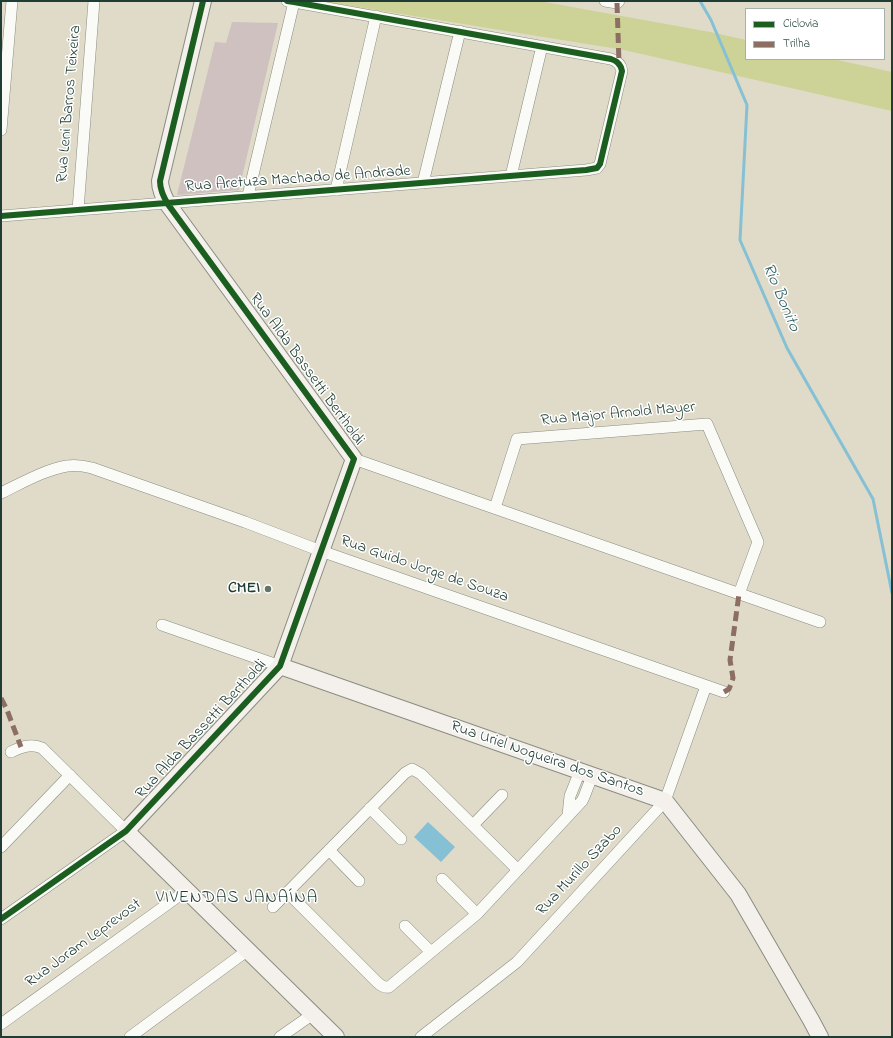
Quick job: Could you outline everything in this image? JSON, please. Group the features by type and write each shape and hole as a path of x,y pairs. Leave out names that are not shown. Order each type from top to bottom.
{"street":[{"path":"1,130 12,1"},
{"name":"Rua Leni Barros Teixeira","path":"78,210 94,1"},
{"name":"Rua Alda Bassetti Bertholdi","path":"126,831 280,666 354,459 167,203 160,187 160,181 203,1"},
{"path":"286,1 542,46 511,176"},
{"path":"605,1 618,2"},
{"path":"248,196 294,2"},
{"path":"336,190 376,16"},
{"path":"423,183 460,31"},
{"name":"Rua Aretuza Machado de Andrade","path":"1,216 597,168 601,160 622,71 621,67 619,63 611,59 542,46"},
{"name":"Rua Major Arnold Mayer","path":"495,508 517,439 707,424 758,542 739,594"},
{"path":"354,459 820,622"},
{"name":"Rua Guido Jorge de Souza","path":"1,493 39,475 56,469 68,466 92,468 245,522 321,551 724,692"},
{"name":"Rua Uriel Nogueira dos Santos","path":"162,625 665,801 738,894 820,1037"},
{"name":"Rua Murillo Szabo","path":"421,1037 517,962 665,801 706,686"},
{"path":"10,752 22,747 38,746 42,748 336,1037"},
{"path":"273,906 405,773 412,769 421,774 518,870"},
{"path":"287,892 380,986 389,986 477,914 518,870 584,797 586,774"},
{"path":"1,847 70,775"},
{"path":"473,825 502,795"},
{"path":"370,808 401,838"},
{"path":"1,919 126,831"},
{"path":"329,850 359,881"},
{"path":"442,879 477,914"},
{"name":"Rua Joram Leprevost","path":"1,1024 187,890"},
{"path":"405,926 431,952"},
{"path":"130,1037 248,950"},
{"path":"280,1037 313,1014"}],"green space":[{"path":"321,1 539,1 710,32 745,40 745,60 838,60 892,72 892,111 624,50"}],"water":[{"path":"428,822 455,847 441,862 414,837"}],"building":[{"path":"232,22 278,23 239,190 177,195 215,42 226,43"}],"waterway":[{"name":"Rio Bonito","path":"700,1 711,20 747,105 740,240 787,348 873,499 892,593"}],"marked path":[{"path":"617,3 619,63"},
{"path":"724,692 729,689 733,678 730,660 739,594"},
{"path":"1,698 21,747"}],"cycle path":[{"path":"1,919 126,831 280,666 354,459 167,203 162,192 160,181 203,1"},
{"path":"1,216 586,170 597,168 600,164 622,71 620,65 615,61 611,59 287,1"}],"place":[{"name":"CMEI","path":"268,589"}],"district":[{"name":"VIVENDAS JANAÍNA","path":"237,899"}]}
